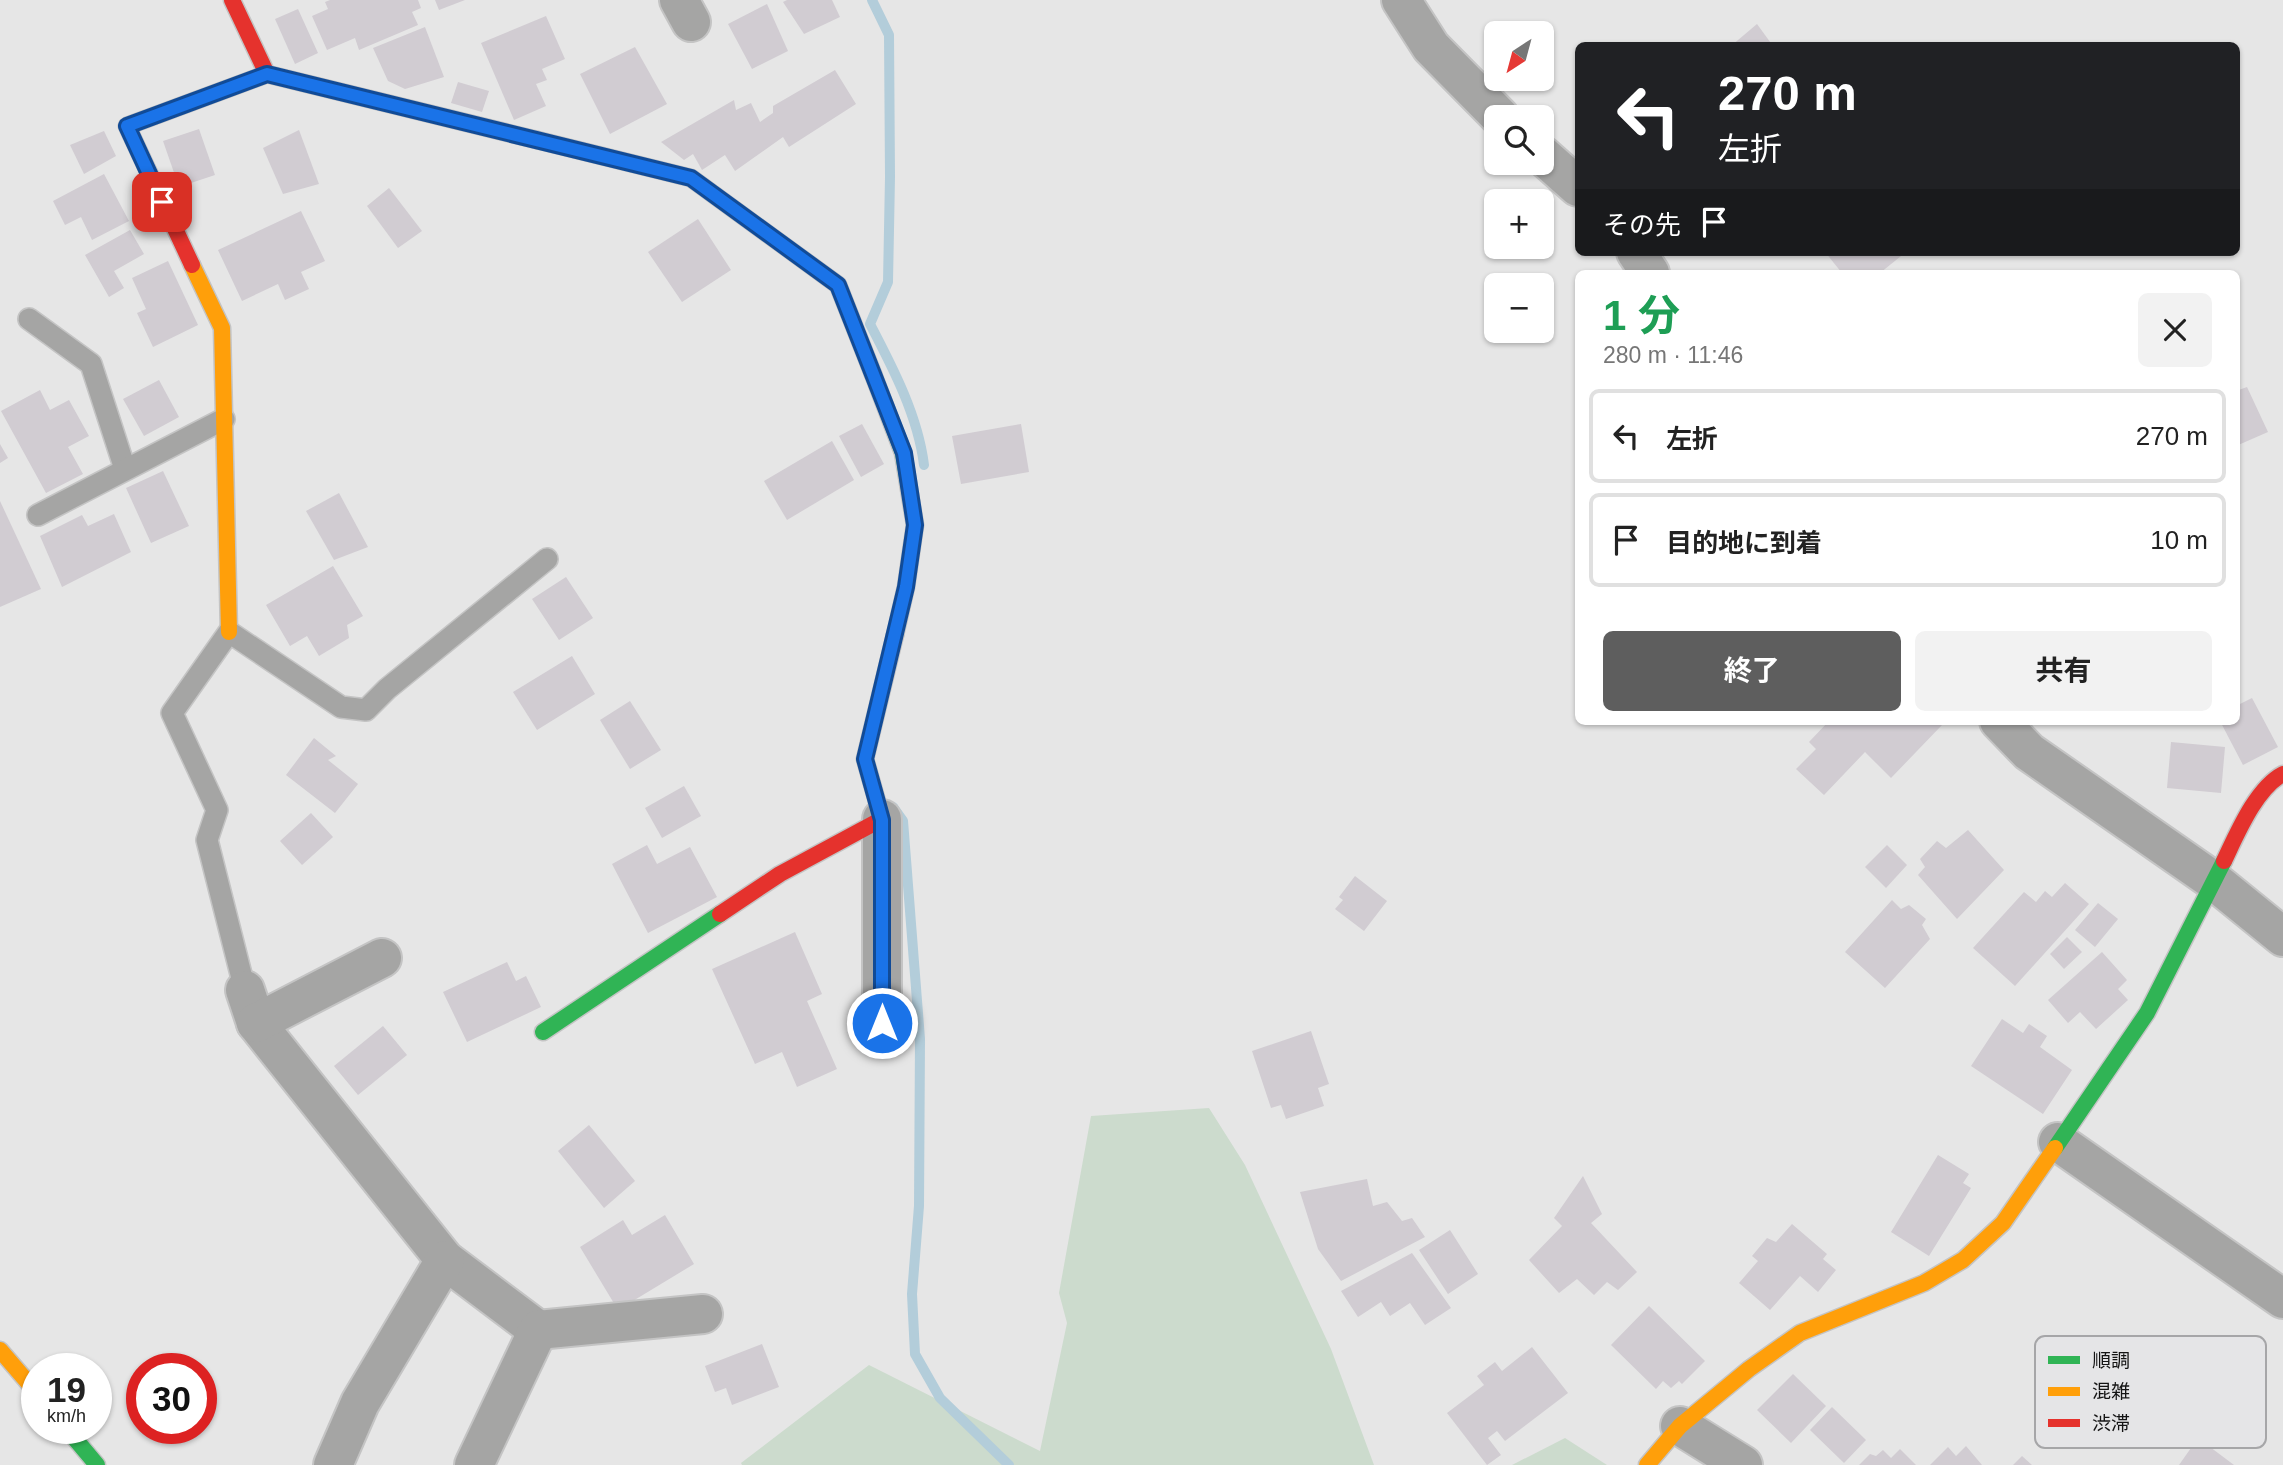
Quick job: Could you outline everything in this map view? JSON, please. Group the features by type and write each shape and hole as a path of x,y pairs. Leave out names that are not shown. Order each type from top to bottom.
{"street":[{"path":"232,0 267,74"},
{"path":"1401,0 1432,47 1488,105"},
{"path":"229,632 222,328 127,126 267,74 691,178 838,285 904,453 915,525 906,587 865,759 882,820 882,1023"},
{"path":"1554,166 1575,184"},
{"path":"2003,725 2029,752 2214,881 2283,937"},
{"path":"1647,1465 1680,1426 1749,1369 1800,1333 1924,1283 1963,1260 2003,1223 2147,1013 2247,815 2273,779 2283,774"},
{"path":"543,1032 780,874 882,820"},
{"path":"382,958 251,1007 445,1261 538,1330 703,1314"},
{"path":"2059,1142 2283,1299"},
{"path":"333,1465 360,1403 445,1261"},
{"path":"474,1465 538,1330"},
{"path":"0,1350 21,1375"},
{"path":"1680,1426 1743,1465"},
{"path":"79,1444 97,1465"}],"lane":[{"path":"29,319 91,364 125,469"},
{"path":"38,515 224,419"},
{"path":"251,1007 207,840 216,810 172,713 229,632 341,707 366,710 387,689 547,559"}],"green space":[{"path":"1209,1108 1245,1165 1331,1349 1374,1465 742,1465 741,1463 869,1365 1040,1451 1067,1323 1059,1293 1091,1116"},
{"path":"1565,1438 1607,1465 1512,1465"}],"building":[{"path":"418,0 421,8 412,12 418,25 359,50 355,38 327,50 312,16 328,9 325,2"},
{"path":"435,0 465,0 439,10"},
{"path":"832,0 840,17 804,34 783,2"},
{"path":"767,4 788,51 752,69 728,24"},
{"path":"298,9 318,53 295,64 275,19"},
{"path":"546,16 565,59 542,69 547,80 536,84 546,106 514,120 481,43"},
{"path":"1757,24 1770,42 1736,42"},
{"path":"425,27 444,77 405,89 388,81 373,48"},
{"path":"635,47 667,104 610,134 580,74"},
{"path":"835,70 856,104 789,147 783,137 735,171 725,155 702,170 693,154 684,160 661,142 734,100 736,110 751,103 760,122 773,113 773,106"},
{"path":"458,82 489,91 482,112 451,103"},
{"path":"199,129 215,175 179,187 163,141"},
{"path":"299,130 319,184 283,194 263,148"},
{"path":"104,131 116,156 84,174 70,145"},
{"path":"104,174 129,221 92,240 81,217 65,225 53,201"},
{"path":"389,188 422,231 398,248 367,206"},
{"path":"301,211 325,261 301,272 309,289 285,300 278,284 242,301 218,250"},
{"path":"698,219 731,270 682,302 648,252"},
{"path":"130,230 144,254 114,271 124,288 109,297 85,255"},
{"path":"1828,256 1901,256 1884,270 1840,270"},
{"path":"168,261 198,325 153,347 137,313 146,309 132,278"},
{"path":"159,380 179,417 144,436 123,399"},
{"path":"2247,387 2268,432 2240,444 2240,390"},
{"path":"40,390 50,410 69,400 89,436 68,447 83,474 46,493 1,411"},
{"path":"862,424 884,464 861,477 839,436"},
{"path":"1021,424 1029,472 961,484 952,436"},
{"path":"832,441 854,480 787,520 764,481"},
{"path":"0,444 8,458 0,463"},
{"path":"163,471 189,526 151,543 126,488"},
{"path":"339,493 368,547 334,560 306,511"},
{"path":"0,501 41,589 0,607"},
{"path":"114,514 131,552 62,587 40,536 82,515 88,526"},
{"path":"333,566 363,616 347,625 349,638 319,656 307,636 290,646 266,605"},
{"path":"566,577 593,618 559,640 532,599"},
{"path":"572,656 595,694 537,730 513,692"},
{"path":"2252,698 2278,747 2243,765 2222,725 2240,725 2240,704"},
{"path":"630,701 661,750 630,769 600,720"},
{"path":"1825,725 1942,725 1891,778 1865,752 1824,795 1796,769 1816,749 1809,742"},
{"path":"314,738 336,756 328,760 358,784 335,813 286,775"},
{"path":"2171,742 2225,747 2221,793 2167,788"},
{"path":"684,786 701,816 662,838 645,808"},
{"path":"311,813 333,837 302,865 280,841"},
{"path":"1968,830 2004,870 1957,919 1918,875 1925,867 1920,859 1937,841 1946,848"},
{"path":"647,845 657,864 690,847 717,897 648,933 612,864"},
{"path":"1887,845 1907,865 1886,888 1865,867"},
{"path":"1355,876 1387,901 1364,931 1335,909 1343,900 1339,897"},
{"path":"2065,883 2089,904 2015,986 1973,948 2024,892 2036,902 2045,891 2052,897"},
{"path":"1892,900 1901,909 1909,905 1926,919 1922,925 1930,939 1885,988 1845,952"},
{"path":"2098,903 2118,919 2095,947 2075,930"},
{"path":"795,932 822,994 807,1001 837,1069 797,1087 782,1052 755,1064 712,969"},
{"path":"2067,937 2082,952 2064,969 2050,954"},
{"path":"2102,952 2127,980 2118,989 2128,1000 2096,1029 2080,1012 2068,1023 2048,1000"},
{"path":"507,962 516,981 526,976 541,1007 467,1042 443,992"},
{"path":"2002,1019 2023,1033 2029,1024 2047,1036 2040,1047 2072,1070 2043,1114 1971,1066"},
{"path":"383,1026 407,1055 358,1095 334,1066"},
{"path":"1311,1031 1329,1084 1318,1088 1324,1106 1286,1119 1281,1105 1271,1108 1252,1051"},
{"path":"589,1125 635,1181 604,1208 558,1151"},
{"path":"1938,1155 1969,1174 1963,1183 1971,1188 1929,1256 1891,1232"},
{"path":"1583,1176 1602,1214 1591,1223 1637,1272 1618,1290 1607,1282 1594,1295 1577,1279 1559,1293 1529,1260 1562,1226 1554,1218"},
{"path":"1367,1179 1373,1206 1387,1202 1402,1221 1412,1218 1425,1237 1341,1281 1318,1249 1300,1192"},
{"path":"665,1215 694,1264 618,1310 580,1247 623,1220 632,1235"},
{"path":"1792,1224 1827,1254 1823,1259 1836,1270 1818,1292 1800,1276 1770,1310 1739,1283 1758,1261 1752,1256 1767,1238 1776,1242"},
{"path":"1450,1230 1478,1274 1448,1294 1419,1250"},
{"path":"1412,1253 1451,1308 1425,1325 1410,1303 1390,1316 1381,1302 1358,1317 1341,1291"},
{"path":"1649,1306 1705,1361 1682,1384 1679,1381 1671,1388 1663,1381 1656,1389 1611,1345"},
{"path":"762,1344 779,1387 732,1405 726,1388 715,1392 705,1366"},
{"path":"1532,1347 1568,1393 1505,1441 1497,1431 1488,1438 1501,1455 1487,1465 1447,1413 1484,1385 1477,1376 1495,1362 1502,1371"},
{"path":"1793,1374 1826,1406 1791,1443 1757,1410"},
{"path":"1832,1407 1866,1440 1844,1463 1810,1430"},
{"path":"1966,1446 1982,1465 1930,1465 1948,1447 1956,1456"},
{"path":"2191,1448 2211,1448 2234,1465 2179,1465"},
{"path":"1900,1449 1916,1465 1859,1465 1870,1454 1876,1456 1883,1450 1891,1458"},
{"path":"2022,1456 2032,1465 2013,1465"}],"waterway":[{"path":"872,0 889,35 890,177 888,282 870,324 910,410 924,465"},
{"path":"893,807 903,821 920,1039 919,1206 912,1294 915,1354 940,1398 1009,1465"}],"traffic: fast":[{"path":"873,374 903,453 915,525 906,587 895,635"},
{"path":"2055,1148 2147,1013 2224,861"},
{"path":"543,1032 720,914"},
{"path":"79,1444 97,1465"}],"traffic: slow":[{"path":"537,140 691,178 838,285 873,374"},
{"path":"192,265 222,328 229,632"},
{"path":"1647,1465 1680,1426 1749,1369 1800,1333 1924,1283 1963,1260 2003,1223 2055,1148"},
{"path":"0,1350 21,1374"}],"traffic: jam":[{"path":"232,0 267,74 537,140"},
{"path":"192,265 127,126 267,74"},
{"path":"720,914 780,874 882,819 865,759 895,635"},
{"path":"2224,861 2256,801 2264,790 2283,774"}],"route":[{"path":"162,202 127,126 267,74 691,178 838,285 904,453 915,525 906,587 865,759 882,820 882,1023"}]}
